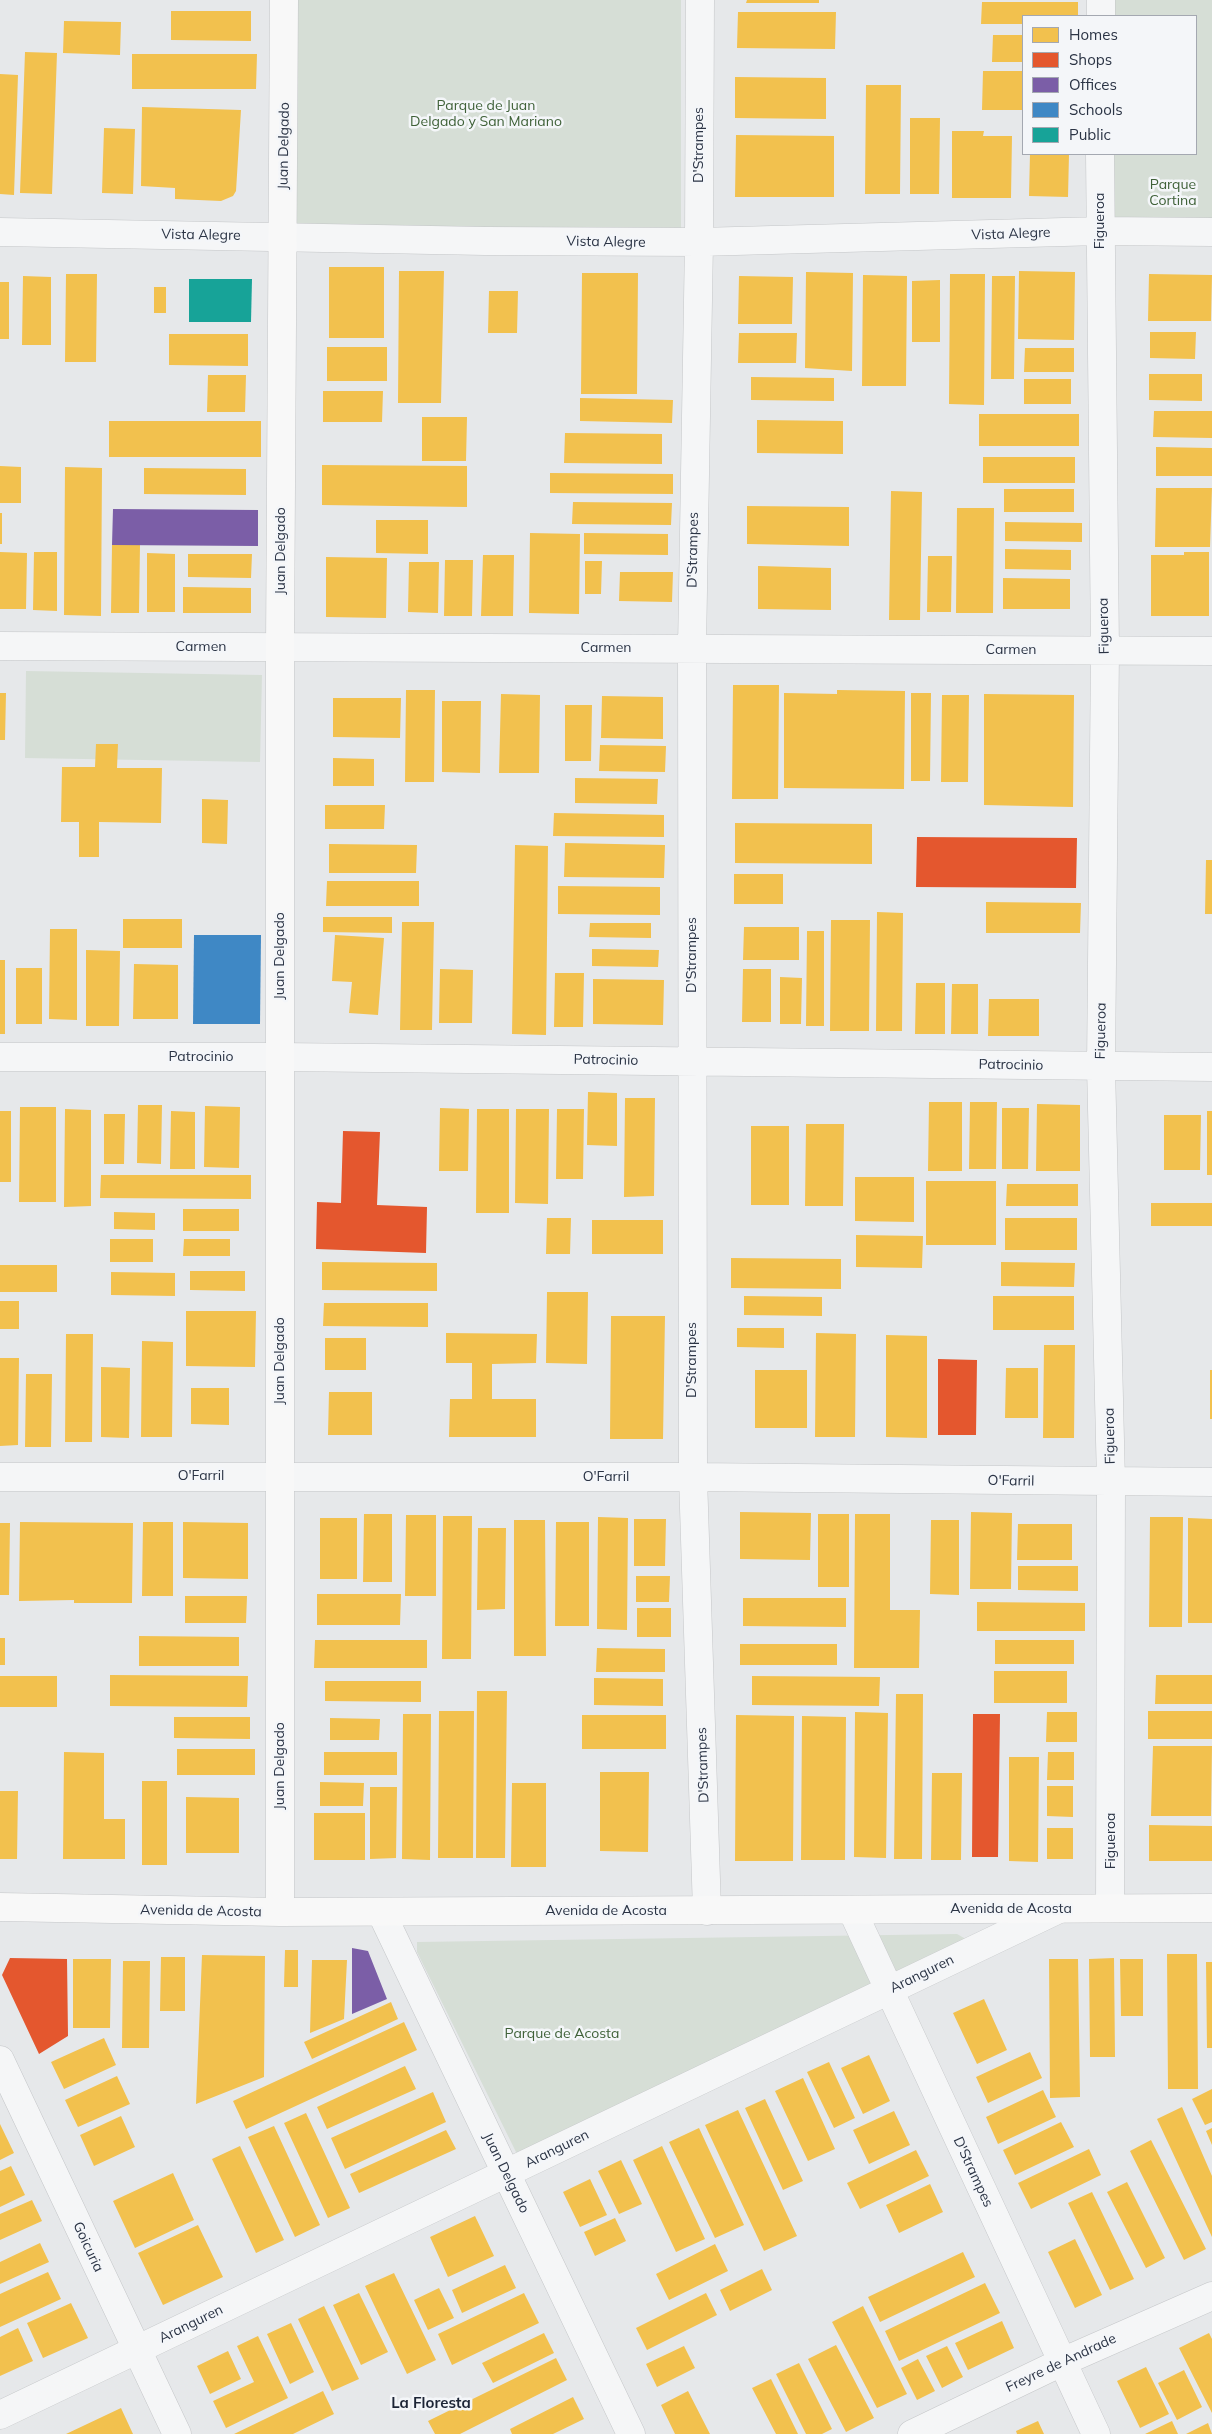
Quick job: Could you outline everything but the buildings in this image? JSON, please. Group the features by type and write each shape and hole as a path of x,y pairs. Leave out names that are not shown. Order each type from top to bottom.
{"street":[{"name":"Juan Delgado","path":"280,1912 280,647 284,0"},
{"name":"D'Strampes","path":"700,0 699,242 692,648 693,1477 707,1910"},
{"path":"1101,15 1102,0"},
{"name":"Figueroa","path":"1100,155 1105,651 1101,1066 1111,1482 1110,1908"},
{"name":"Vista Alegre","path":"0,232 485,241 699,242 1100,231 1212,232"},
{"name":"Carmen","path":"0,646 1212,651"},
{"name":"Patrocinio","path":"0,1057 280,1057 1212,1067"},
{"name":"O'Farril","path":"0,1476 693,1477 1212,1482"},
{"name":"Avenida de Acosta","path":"0,1907 280,1912 1212,1908"},
{"name":"Aranguren","path":"0,2415 1059,1909"},
{"name":"D'Strampes","path":"852,1910 1096,2434"},
{"name":"Juan Delgado","path":"382,1912 631,2434"},
{"name":"Goicuria","path":"0,2060 177,2434"},
{"name":"Freyre de Andrade","path":"912,2434 1062,2362 1212,2296"}],"green space":[{"name":"Parque de Juan Delgado y San Mariano","path":"291,0 681,0 681,228 291,228"},
{"name":"Parque Cortina","path":"1101,0 1212,0 1212,232 1100,231 1100,155 1197,155 1197,15 1101,15"},
{"path":"26,671 262,675 260,762 25,758"},
{"name":"Parque de Acosta","path":"957,1934 964,1938 966,1942 517,2154 417,1952 417,1942"}],"district":[{"name":"La Floresta","path":"431,2403"}]}
